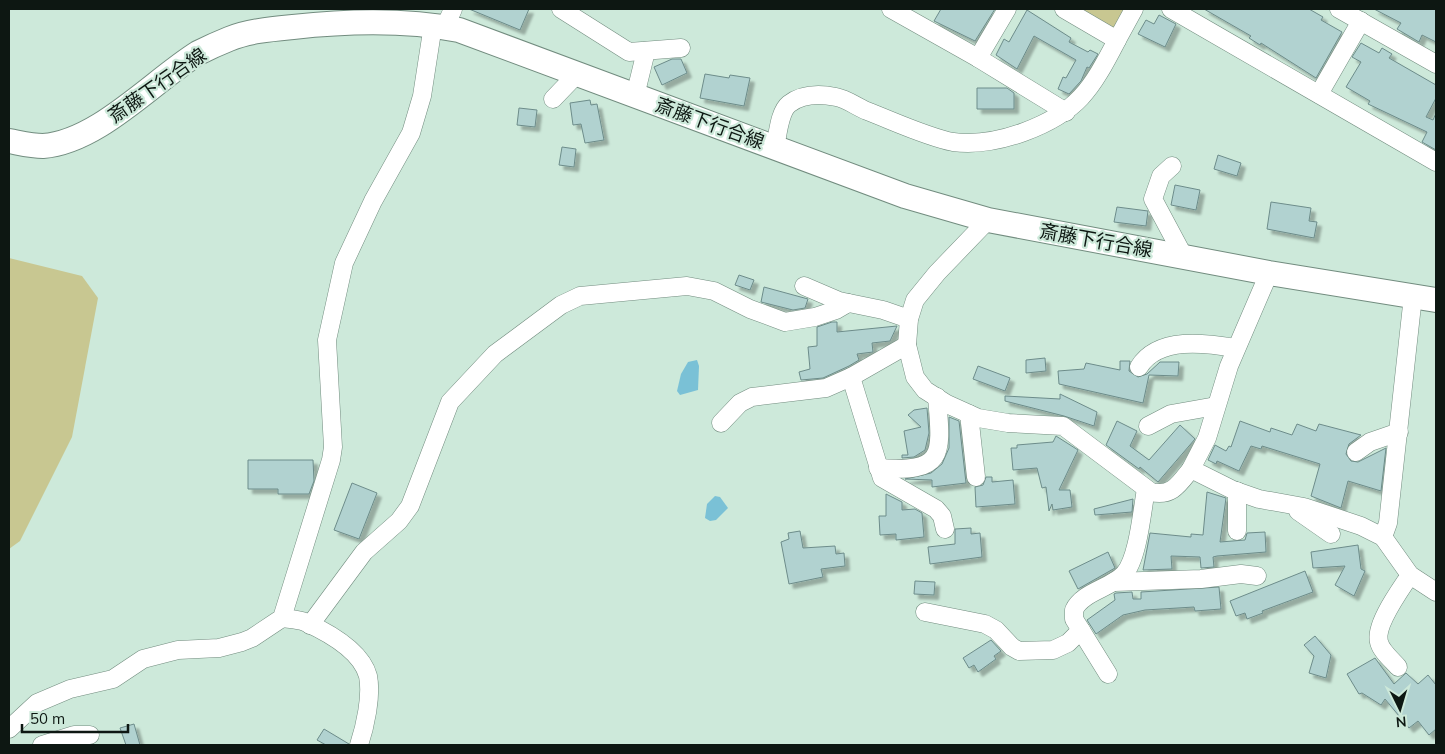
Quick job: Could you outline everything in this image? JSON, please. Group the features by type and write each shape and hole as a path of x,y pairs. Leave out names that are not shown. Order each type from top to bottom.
{"main road":[{"name":"斎藤下行合線","path":"9,141 42,146 79,134 104,122 198,53 232,38 275,29 317,24 444,20 459,30 905,196 988,220 1269,273 1436,300"}],"street":[{"path":"561,9 629,52 681,48"},
{"path":"891,9 978,58 1066,112"},
{"path":"978,58 1007,9"},
{"path":"1064,9 1117,40"},
{"path":"775,147 783,114 788,105 800,98 813,95 838,97 866,111 952,142 972,143 1019,134 1046,124 1066,112 1085,94 1134,9"},
{"path":"1171,9 1436,162"},
{"path":"1339,9 1436,64"},
{"path":"9,729 37,703 70,689 113,679 143,659 178,650 219,648 242,642 252,638 282,618 331,460 333,447 327,340 344,262 373,201 411,133 444,20"},
{"path":"1319,94 1361,21"},
{"path":"635,96 646,51"},
{"path":"553,100 577,74"},
{"path":"1172,166 1160,176 1153,199 1184,257"},
{"path":"988,220 937,273 915,300 909,320 907,345 915,377 925,390 970,414 1008,423 1063,426 1146,489 1160,494 1168,493 1175,489 1191,469 1207,438 1236,348 1269,273"},
{"path":"310,625 364,552 398,521 410,506 450,402 495,354 561,305 580,296 686,286 714,291 750,309 785,322 815,317 836,310 848,303"},
{"path":"804,286 848,303 883,310 909,320"},
{"path":"1383,537 1388,523 1413,296"},
{"path":"1139,367 1146,356 1152,352 1176,346 1207,343 1236,348"},
{"path":"721,423 740,403 752,397 826,388 851,377 907,345"},
{"path":"851,377 882,478 936,509 942,516 945,529"},
{"path":"878,468 904,470 923,466 934,459 939,450 940,438 937,397"},
{"path":"1148,426 1171,414 1216,406"},
{"path":"970,414 976,477"},
{"path":"1356,452 1370,442 1399,432"},
{"path":"1191,469 1237,491 1259,499 1304,507 1361,526 1383,537 1410,575 1436,592"},
{"path":"1108,674 1074,619 1076,606 1114,582 1126,572 1130,564 1146,489"},
{"path":"1237,491 1238,531"},
{"path":"1289,505 1331,534"},
{"path":"1114,582 1201,580 1241,574 1257,576"},
{"path":"1398,667 1379,643 1378,633 1383,620 1410,575"},
{"path":"925,612 985,624 996,630 1012,647 1019,651 1053,650 1068,643 1081,630"},
{"path":"282,618 304,621 349,648 368,676 368,710 359,745"},
{"path":"42,745 74,735 90,735"}],"shaded area":[{"path":"1076,9 1126,9 1114,30"},
{"path":"9,258 82,276 98,298 72,437 20,541 9,549"}],"water":[{"path":"697,360 699,366 698,390 680,395 677,391 681,374 688,362"},
{"path":"715,496 720,497 728,508 716,520 710,521 705,518 707,504"}],"building":[{"path":"469,9 529,9 520,30"},
{"path":"941,9 995,9 975,41 934,21"},
{"path":"1204,9 1309,9 1323,17 1321,20 1342,32 1316,78 1261,43 1260,45 1249,38 1251,36"},
{"path":"1374,9 1436,9 1436,42 1422,35 1419,42 1397,29 1401,23"},
{"path":"1027,10 1071,38 1069,42 1088,52 1090,50 1098,54 1089,68 1087,67 1081,81 1069,94 1058,89 1063,77 1066,78 1076,60 1034,36 1017,69 996,55 1004,39 1009,42"},
{"path":"1159,15 1176,24 1165,47 1138,34 1146,20 1154,24"},
{"path":"1361,43 1379,53 1382,48 1392,54 1389,58 1436,85 1436,98 1426,117 1433,120 1436,113 1436,150 1422,142 1427,132 1368,104 1370,101 1346,87 1361,62 1352,57"},
{"path":"672,59 681,59 687,73 662,85 654,67"},
{"path":"705,74 729,78 730,75 750,78 744,106 700,98"},
{"path":"977,88 1007,88 1014,93 1014,109 977,109"},
{"path":"590,100 591,105 597,104 604,140 585,143 581,124 573,125 570,103"},
{"path":"519,108 537,110 535,127 517,125"},
{"path":"562,147 576,149 574,167 559,165"},
{"path":"1218,155 1241,163 1237,176 1214,169"},
{"path":"1175,185 1200,190 1196,210 1171,205"},
{"path":"1271,202 1311,208 1309,221 1317,222 1314,238 1267,229"},
{"path":"1117,207 1148,211 1146,226 1114,222"},
{"path":"739,275 754,280 750,290 735,285"},
{"path":"764,287 808,299 805,308 793,310 761,302"},
{"path":"837,322 837,332 897,326 890,341 872,343 873,352 857,354 859,360 849,366 823,378 801,380 799,372 810,369 808,347 817,346 817,327"},
{"path":"1045,358 1046,371 1026,373 1026,360"},
{"path":"1120,361 1130,361 1129,371 1138,377 1147,374 1160,362 1179,362 1178,376 1149,375 1143,403 1059,384 1058,371 1084,369 1086,363 1120,370"},
{"path":"978,366 1010,378 1005,391 973,379"},
{"path":"1060,394 1097,412 1094,426 1064,416 1005,401 1005,396 1060,399"},
{"path":"927,408 929,433 925,450 914,457 902,458 902,455 908,455 904,431 921,427 908,415 914,410"},
{"path":"949,417 959,421 966,483 932,487 932,480 905,479 931,473 942,464 949,448"},
{"path":"1117,421 1137,431 1130,446 1149,460 1180,425 1195,439 1158,482 1140,467 1139,469 1106,445"},
{"path":"1240,421 1270,432 1271,428 1292,435 1297,424 1316,431 1319,424 1361,435 1349,444 1346,454 1351,461 1358,462 1386,448 1381,491 1348,481 1341,508 1311,496 1320,464 1262,446 1261,449 1251,446 1239,471 1217,461 1216,464 1208,460 1215,445 1226,451 1229,446 1231,447"},
{"path":"1056,436 1078,450 1059,490 1070,490 1072,507 1053,510 1052,504 1049,511 1046,487 1042,488 1037,468 1013,470 1011,448 1017,448 1017,445 1053,442"},
{"path":"248,460 313,460 314,481 309,494 278,494 278,489 248,489"},
{"path":"986,477 992,477 992,482 1013,480 1015,504 976,507 975,487 983,485"},
{"path":"352,483 377,493 359,539 334,530"},
{"path":"1207,492 1226,498 1220,542 1245,540 1247,533 1265,532 1266,552 1217,556 1213,557 1214,567 1201,568 1200,557 1171,556 1172,569 1143,570 1150,533 1191,537 1191,534 1203,535"},
{"path":"886,494 902,502 902,510 915,509 922,513 924,537 896,540 896,534 880,535 879,516 886,516"},
{"path":"1133,499 1132,512 1095,515 1094,509"},
{"path":"971,528 971,534 980,533 982,557 930,564 928,547 955,544 955,529"},
{"path":"800,531 803,548 835,546 836,554 844,553 845,566 821,569 823,577 789,584 781,542 789,539 788,533"},
{"path":"1358,545 1361,569 1365,571 1354,596 1335,585 1345,566 1313,568 1311,552"},
{"path":"1108,552 1115,568 1078,589 1069,571"},
{"path":"1305,571 1313,592 1262,611 1263,613 1247,619 1245,613 1236,616 1230,601"},
{"path":"915,581 935,582 934,595 914,594"},
{"path":"1219,587 1221,609 1195,611 1194,607 1145,610 1123,615 1096,634 1087,620 1115,600 1114,594 1116,593 1132,592 1133,599 1141,599 1141,592"},
{"path":"1315,636 1331,655 1326,678 1309,673 1314,656 1304,645"},
{"path":"991,640 1001,651 994,656 996,659 978,672 974,665 969,668 963,658"},
{"path":"1375,658 1394,684 1406,673 1418,684 1428,675 1436,685 1436,729 1429,735 1418,721 1409,728 1385,699 1381,705 1362,693 1359,694 1347,674"},
{"path":"134,724 140,745 126,745 120,728"},
{"path":"324,729 349,745 326,745 317,740"}]}
